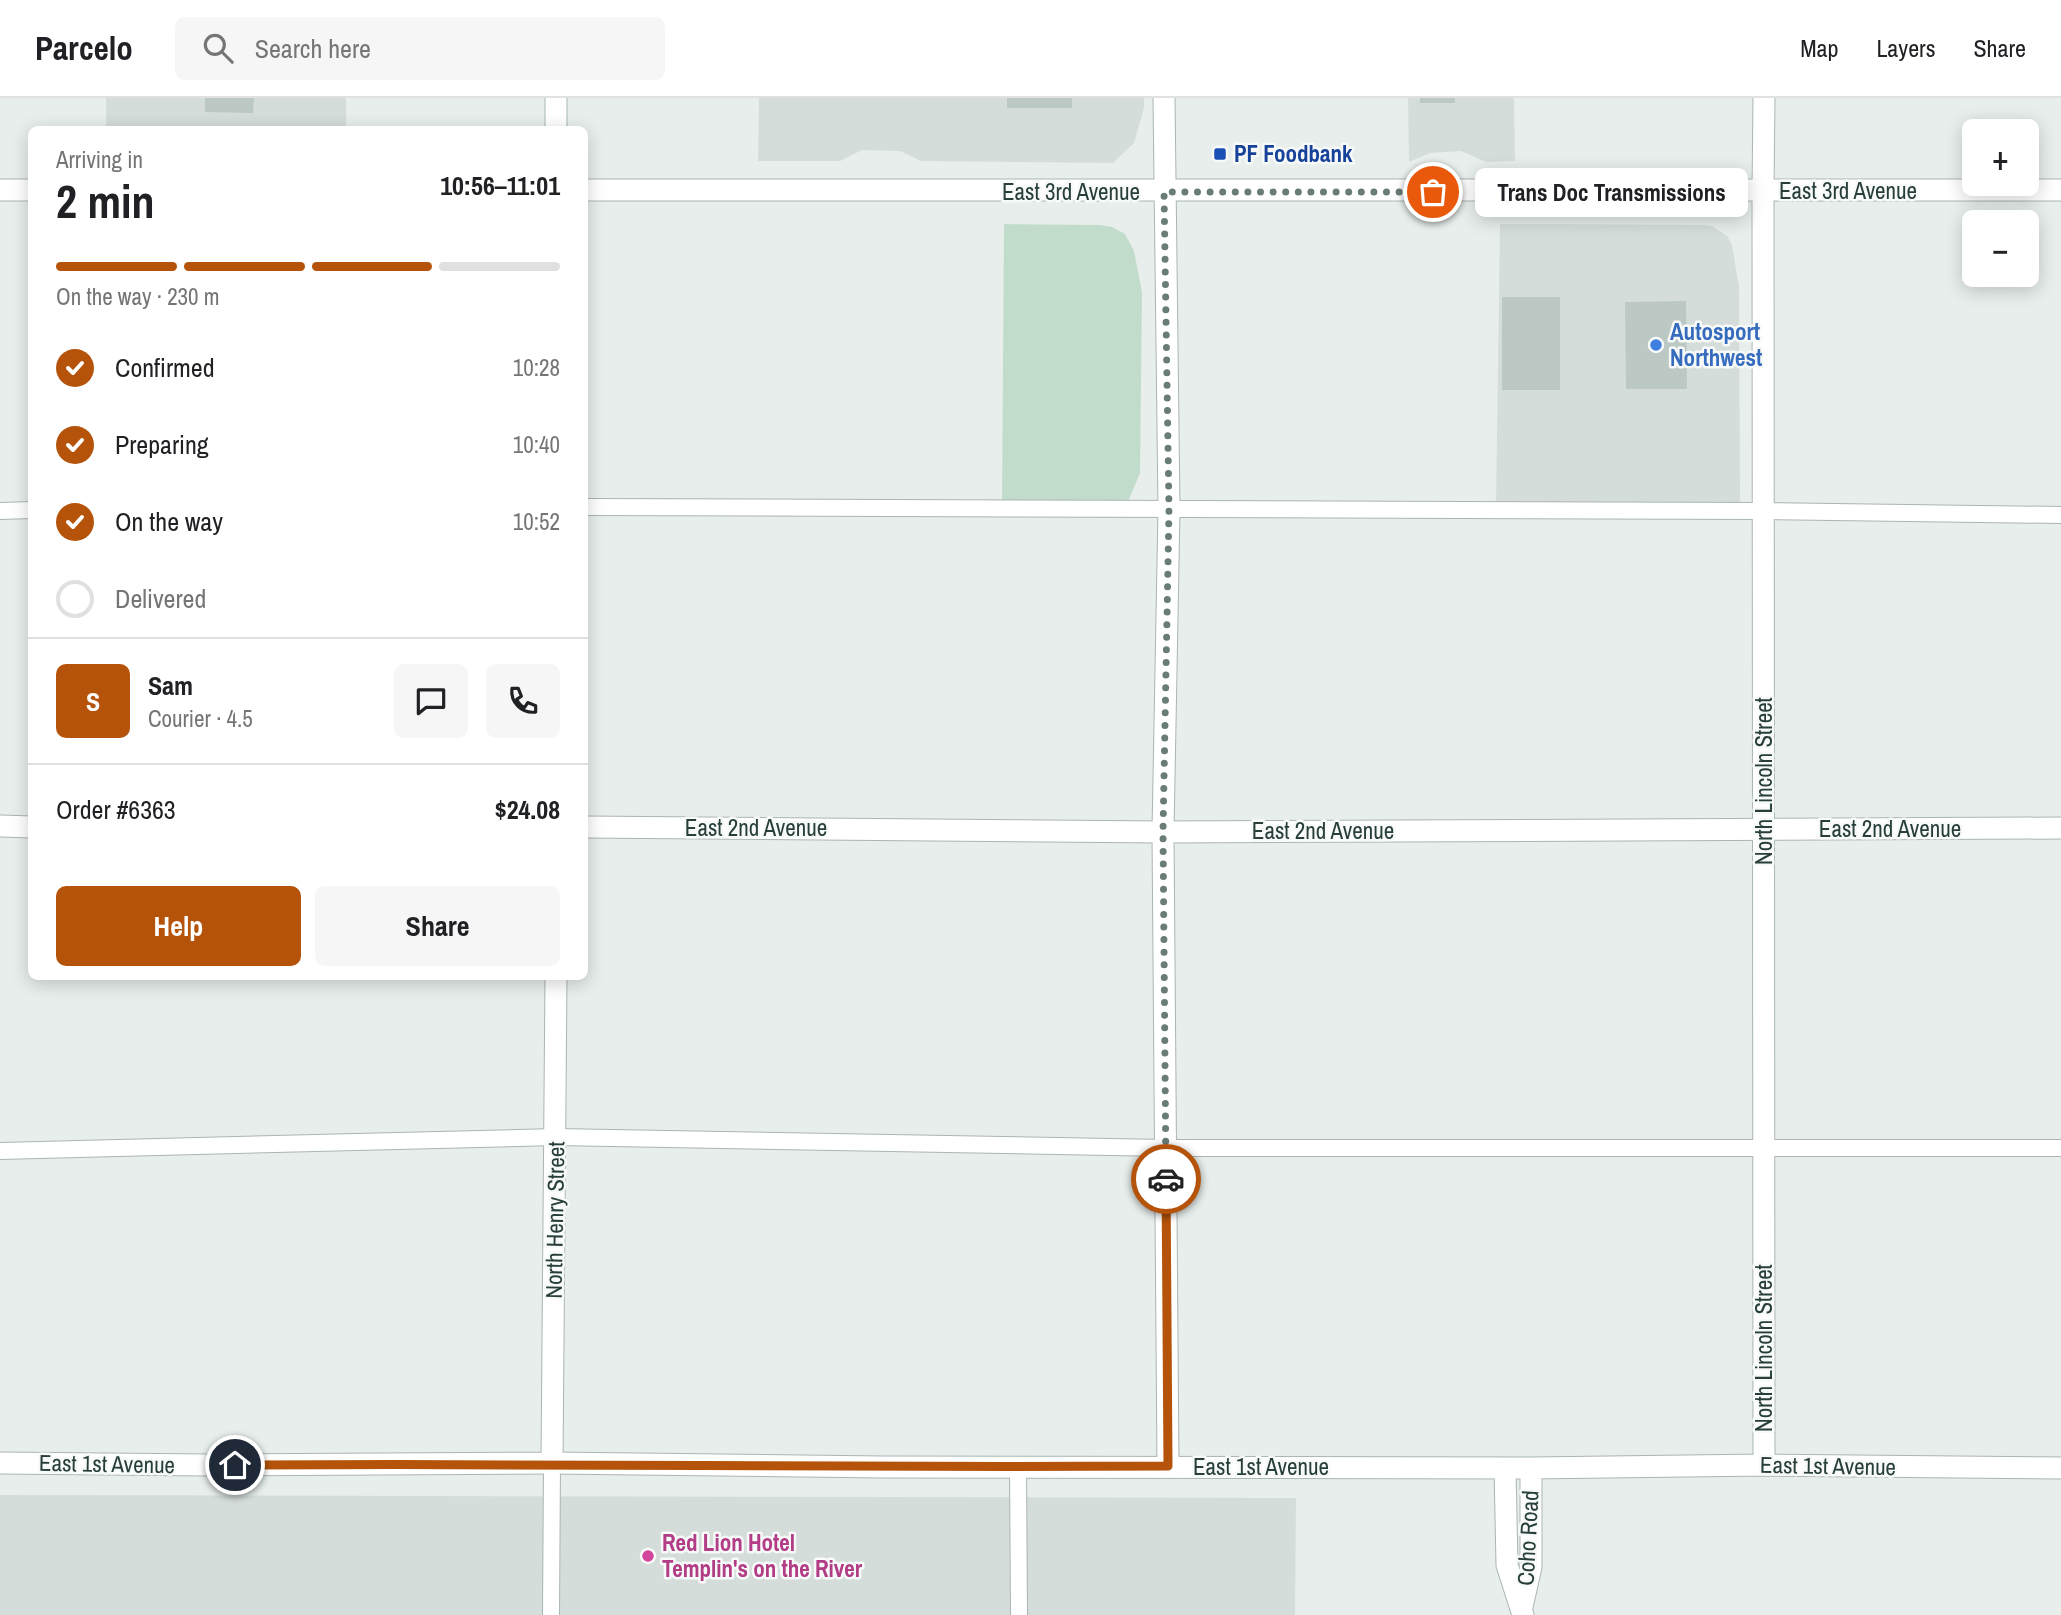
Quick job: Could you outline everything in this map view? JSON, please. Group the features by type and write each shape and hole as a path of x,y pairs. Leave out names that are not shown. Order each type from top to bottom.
{"street":[{"path":"555,126 556,98"},
{"path":"1164,98 1169,509 1163,832 1168,1466"},
{"name":"North Lincoln Street","path":"1764,98 1764,1465"},
{"path":"0,190 28,190"},
{"name":"East 3rd Avenue","path":"588,190 2061,190"},
{"path":"0,826 28,827"},
{"name":"East 2nd Avenue","path":"588,827 1163,832 2061,828"},
{"name":"North Henry Street","path":"552,1463 556,980"},
{"name":"East 1st Avenue","path":"0,1462 209,1465 552,1463 1018,1467 1531,1468 1764,1465 2061,1468"},
{"name":"Coho Road","path":"1505,1468 1507,1565 1522,1612"},
{"name":"Coho Road","path":"1522,1612 1531,1566 1531,1468"}],"lane":[{"path":"588,508 1764,511 2061,515"},
{"path":"0,510 28,510"},
{"path":"0,1151 555,1137 1165,1148 2061,1148"},
{"path":"551,1615 552,1463"},
{"path":"1018,1467 1019,1615"}],"shaded area":[{"path":"106,98 346,98 346,126 106,126"},
{"path":"759,98 1144,98 1144,108 1134,143 1113,163 921,161 900,151 862,150 840,161 758,161"},
{"path":"1408,98 1514,98 1515,161 1486,162 1461,151 1430,153 1409,162"},
{"path":"1500,224 1702,225 1712,226 1727,236 1732,245 1739,287 1740,507 1496,505"},
{"name":"Red Lion Hotel Templin's on the River","path":"0,1495 1296,1498 1295,1615 0,1615"}],"green space":[{"path":"1004,224 1112,227 1125,234 1134,251 1142,292 1140,473 1127,504 1002,504"}],"building":[{"path":"205,98 254,98 253,113 205,112"},
{"path":"1007,98 1072,98 1072,108 1007,108"},
{"path":"1420,98 1455,98 1455,103 1420,103"},
{"path":"1502,297 1560,297 1560,390 1502,390"},
{"name":"Autosport Northwest","path":"1686,301 1687,389 1626,389 1625,302"}],"way so far":[{"path":"1166,1179 1163,832 1169,509 1164,192 1433,192"}],"place":[{"name":"PF Foodbank","path":"1220,154"},
{"name":"Trans Doc Transmissions","path":"1433,192"},
{"name":"Autosport Northwest","path":"1656,345"},
{"name":"Red Lion Hotel Templin's on the River","path":"648,1556"}],"route":[{"path":"235,1465 552,1463 882,1467 1168,1466 1166,1179"}]}
